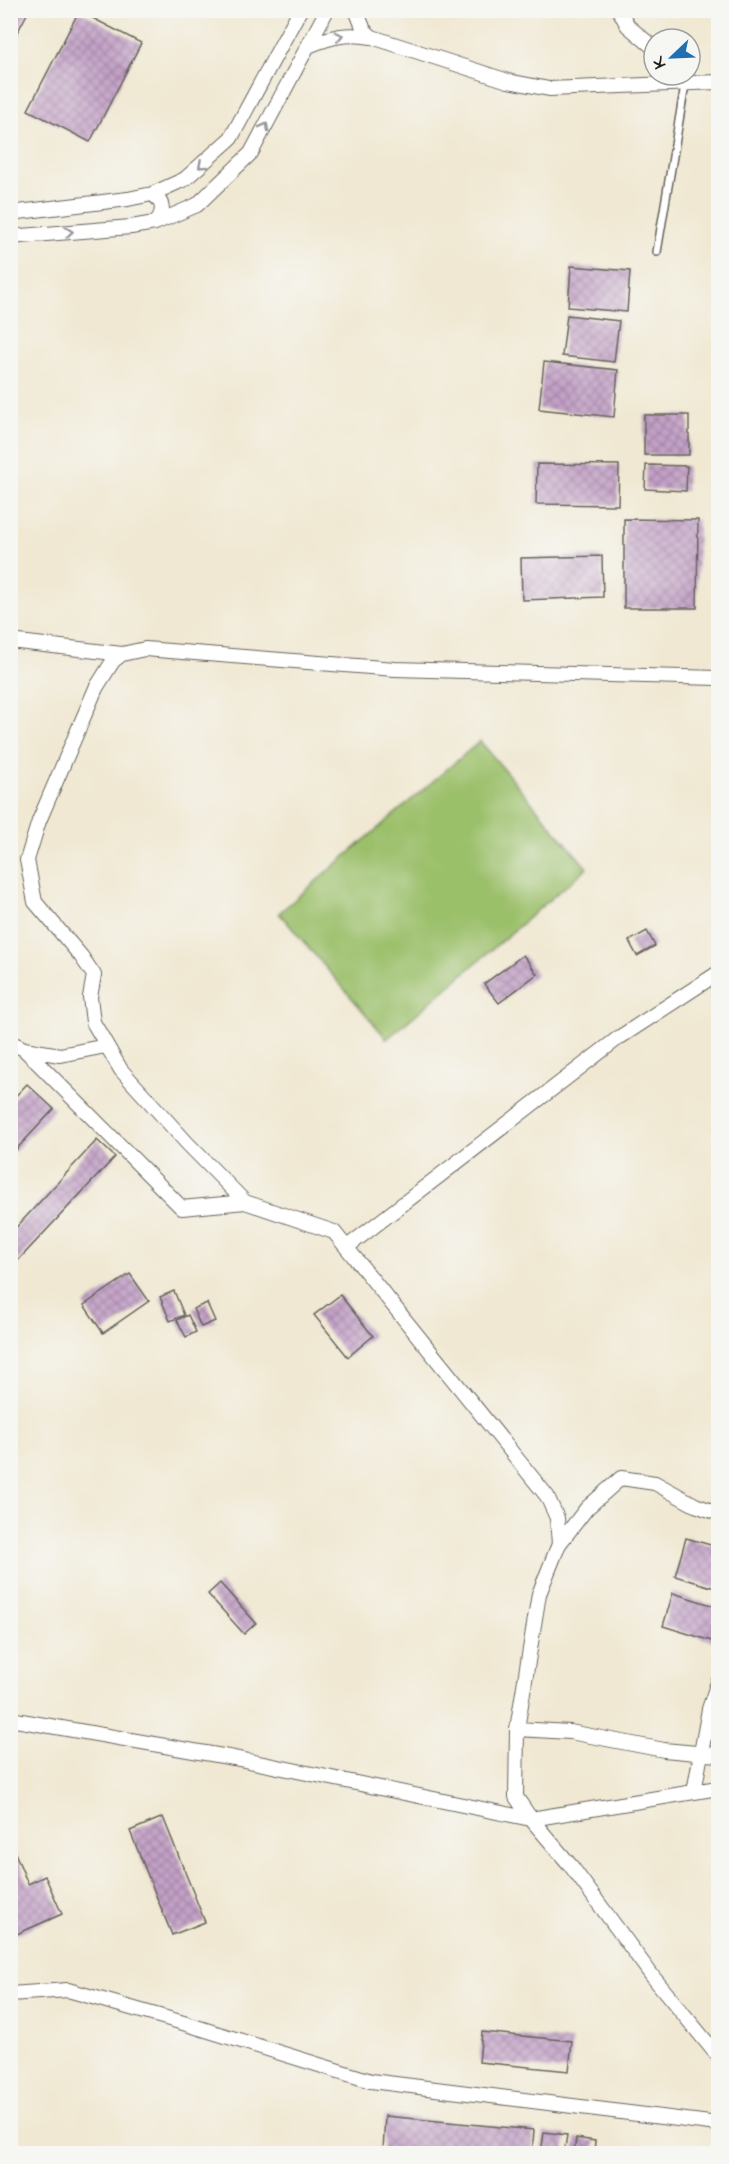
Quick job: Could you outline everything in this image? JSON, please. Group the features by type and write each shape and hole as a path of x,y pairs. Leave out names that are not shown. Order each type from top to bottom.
{"street":[{"path":"10,213 128,200 152,194 185,179 231,138 300,10"},
{"path":"10,237 155,223 197,205 251,153 327,10"},
{"path":"356,10 364,30 372,37"},
{"path":"619,10 628,26 642,38"},
{"path":"308,46 332,37 350,34 372,37 508,81 549,89 642,83"},
{"path":"702,81 718,82"},
{"path":"231,138 232,152 245,157 251,153"},
{"path":"152,194 162,204 163,211 155,223"},
{"path":"10,641 122,654 145,649 395,669 718,678"},
{"path":"122,654 112,662 96,688 39,820 27,860 35,902 81,956 94,975 90,997 93,1022 121,1070 187,1143 245,1202"},
{"path":"347,1247 617,1039 718,973"},
{"path":"10,1042 24,1049 60,1055 105,1046"},
{"path":"24,1049 182,1208 245,1202 334,1232 547,1496 557,1518 559,1544"},
{"path":"718,1513 695,1505 655,1483 621,1478 586,1508 559,1544 539,1594 517,1729 516,1797 531,1819 571,1866 653,1977 718,2056"},
{"path":"694,1792 709,1710 718,1682"},
{"path":"10,1719 234,1758 531,1819 718,1788"},
{"path":"517,1729 570,1732 664,1750 718,1755"},
{"path":"10,1994 68,1990 371,2081 718,2124"}],"lane":[{"path":"657,252 681,87"}],"green space":[{"path":"480,741 587,868 387,1039 279,913"}],"building":[{"path":"10,10 29,10 16,35 10,32"},
{"path":"79,11 141,43 90,142 28,110"},
{"path":"571,266 630,271 627,312 568,307"},
{"path":"567,315 619,321 614,362 562,356"},
{"path":"544,362 618,370 614,417 539,409"},
{"path":"644,415 689,415 689,455 644,455"},
{"path":"537,464 619,465 618,505 536,504"},
{"path":"646,465 687,466 686,491 645,489"},
{"path":"624,519 698,520 697,608 624,608"},
{"path":"602,556 603,597 522,600 521,558"},
{"path":"647,931 655,946 637,956 629,941"},
{"path":"523,955 537,974 499,1003 484,984"},
{"path":"27,1084 54,1109 10,1156 10,1102"},
{"path":"97,1140 115,1157 10,1269 10,1234"},
{"path":"130,1274 149,1301 103,1333 84,1305"},
{"path":"174,1291 184,1315 170,1321 160,1297"},
{"path":"340,1295 373,1336 348,1357 314,1315"},
{"path":"207,1303 215,1321 201,1327 193,1309"},
{"path":"188,1315 196,1332 186,1337 177,1320"},
{"path":"686,1538 718,1547 718,1589 675,1576"},
{"path":"220,1583 256,1623 244,1634 208,1594"},
{"path":"673,1593 718,1607 718,1643 663,1626"},
{"path":"163,1817 205,1922 172,1935 130,1831"},
{"path":"15,1853 28,1884 45,1876 62,1914 10,1937 10,1855"},
{"path":"482,2032 572,2041 569,2071 479,2062"},
{"path":"385,2116 534,2130 532,2154 414,2154 383,2151"},
{"path":"544,2132 567,2135 564,2154 541,2154"},
{"path":"576,2138 595,2141 594,2154 574,2154"}]}
